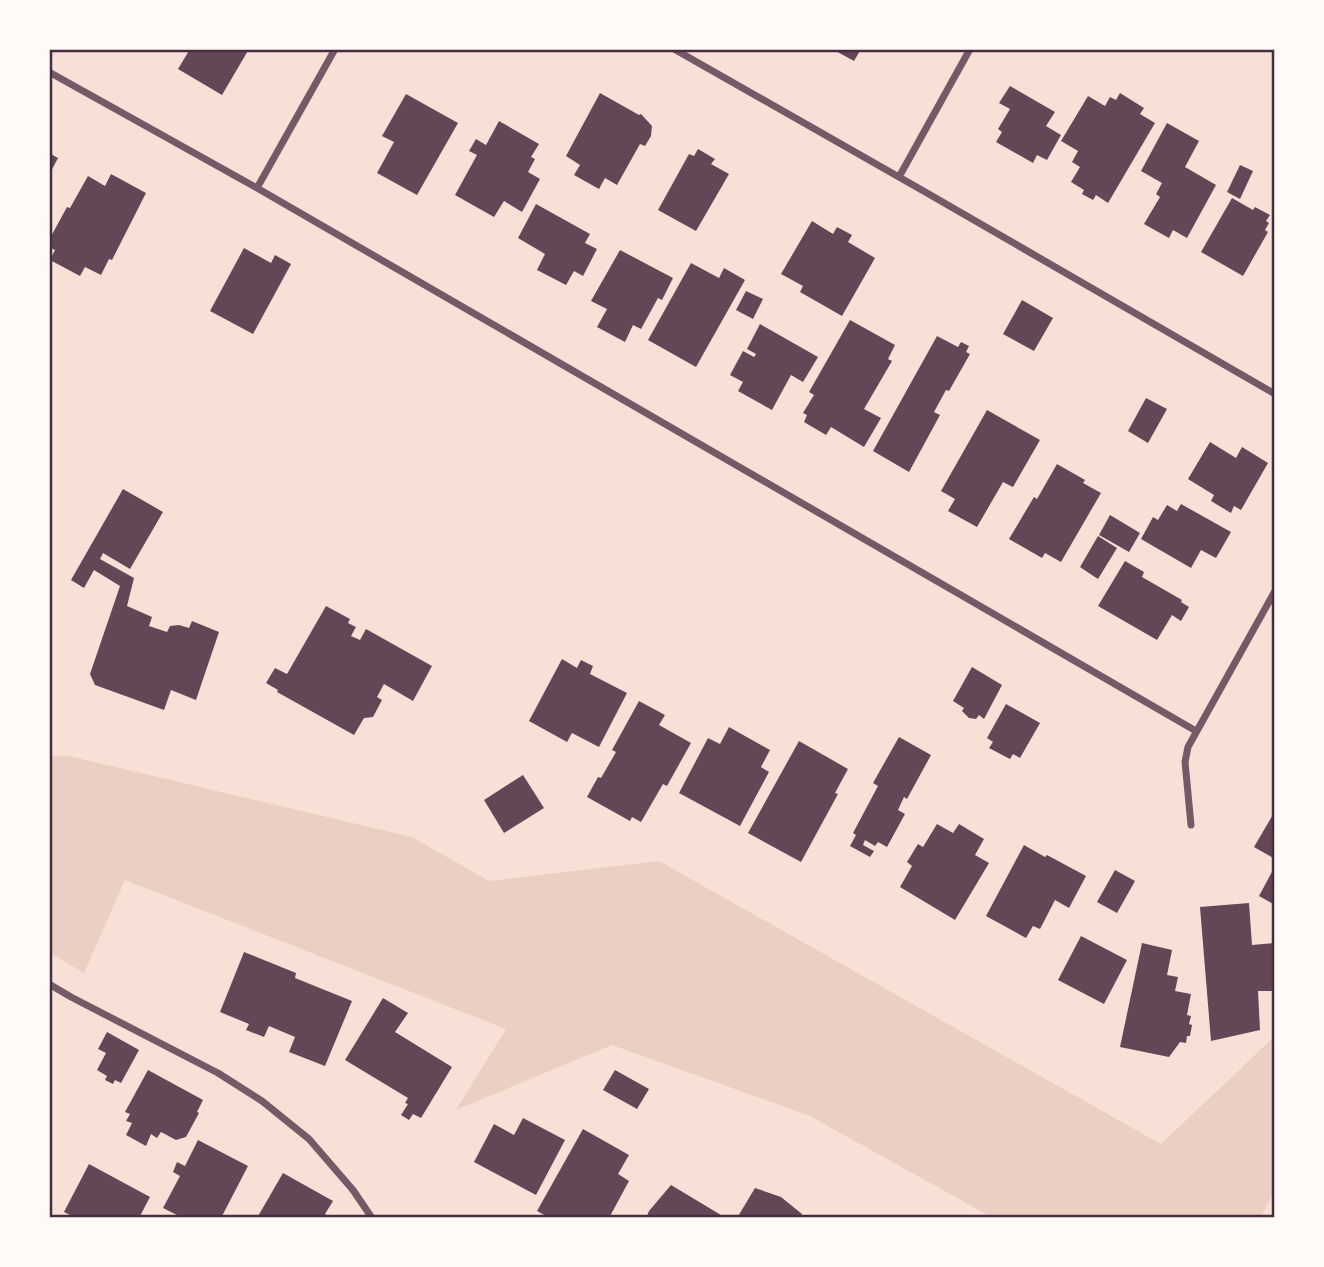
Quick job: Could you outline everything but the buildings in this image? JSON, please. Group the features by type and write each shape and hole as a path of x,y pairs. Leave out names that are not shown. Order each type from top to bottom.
{"street":[{"path":"257,188 335,49"},
{"path":"674,49 1275,394"},
{"path":"899,177 970,49"},
{"path":"49,72 257,188 1196,731"},
{"path":"1191,824 1185,762 1188,747 1275,592"},
{"path":"49,984 218,1073 262,1101 309,1139 353,1190 372,1218"}],"shaded area":[{"path":"49,756 69,756 412,837 489,881 659,861 1161,1144 1275,1036 1275,1190 1260,1218 993,1218 810,1116 612,1045 456,1110 506,1029 125,880 84,973 49,952"}]}
